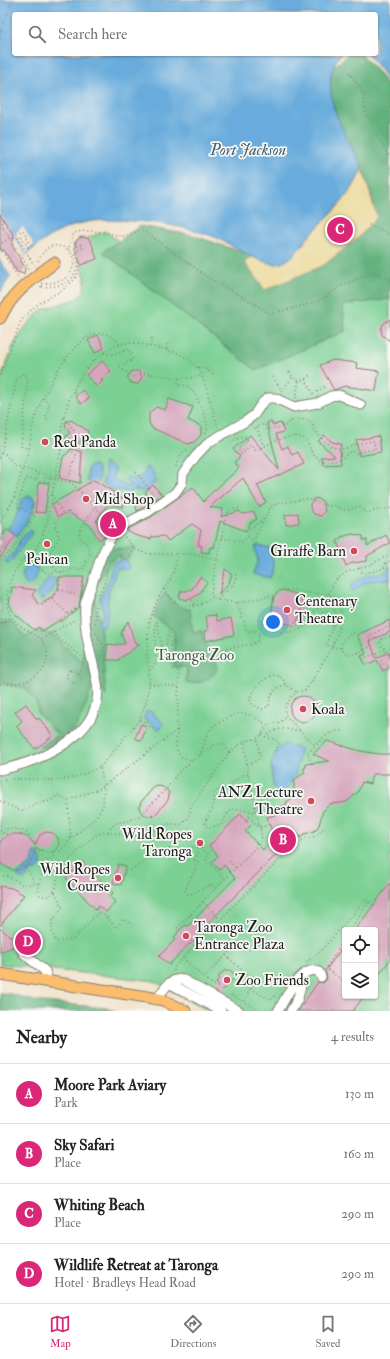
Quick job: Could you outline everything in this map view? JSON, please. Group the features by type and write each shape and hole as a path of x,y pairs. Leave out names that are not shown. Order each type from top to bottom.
{"main road":[{"path":"0,318 11,299 54,263"},
{"path":"0,974 157,999 169,1002 185,1011"}],"lane":[{"path":"0,770 15,767 33,760 68,742 84,727 94,711 98,698 97,683 86,632 86,603 102,555 119,530 148,512 174,493 182,483 183,474 195,456 209,442 222,440 234,427 254,415 262,403 268,398 275,398 294,407 318,403 331,396 339,395 361,406"},
{"path":"23,953 46,972 48,981"},
{"path":"278,1011 303,974 312,970 320,972 321,977 313,976 301,985 284,1011"},
{"path":"157,999 172,981 182,979 239,1011"},
{"path":"172,981 220,1011"},
{"path":"291,1011 298,998 301,985"}],"path":[{"path":"350,72 362,91 366,114 390,157"},
{"path":"0,219 3,224 3,228 29,269 35,267 43,252 48,248 61,246 68,249 72,254 74,263 69,276 60,281 41,284 41,287 60,286 66,283 71,279 78,264"},
{"path":"369,225 385,232 390,236"},
{"path":"0,244 23,230 32,245 28,247 21,236 18,238 33,264"},
{"path":"68,249 74,233 81,231 119,236 128,235 138,230 143,230 210,279 249,300 270,314 318,302 339,288 373,272 390,279"},
{"path":"0,374 21,321 41,301 68,286 78,273 79,266 74,253 78,252 78,245 81,245 82,249"},
{"path":"0,248 20,279"},
{"path":"0,522 14,498 29,449 35,416 50,383 70,352 86,337 97,332 104,333 116,339 120,345"},
{"path":"150,347 152,338"},
{"path":"166,350 168,341"},
{"path":"0,684 14,684 38,675 44,667 47,658 47,650 41,639 12,618 8,609 6,594 12,578 21,562 38,546 45,526 62,444 62,426 68,404 83,374 103,352 112,346 127,343 172,351 191,360 198,367 202,375 222,440 245,436 248,440 238,449 241,454 251,445 256,451 263,446 292,436 298,436 305,440 310,446 311,452 322,461 341,460 347,456 350,451 357,452 375,449 374,440 355,444 349,448 340,449 332,447 319,436 311,423 307,420 297,419 285,426 267,430 265,424 250,429"},
{"path":"103,352 108,355 114,355 129,349 133,360 118,367 134,377 142,373 179,378 191,378 202,375"},
{"path":"198,367 208,370 214,375"},
{"path":"290,372 293,377 299,380 305,379 310,374"},
{"path":"0,458 17,379 23,374 28,378 21,446 29,449"},
{"path":"274,377 282,390 293,377"},
{"path":"179,378 178,385 188,386 193,390 205,416 207,428 204,438"},
{"path":"305,379 314,395"},
{"path":"299,380 296,398 302,397"},
{"path":"308,396 314,395 325,386"},
{"path":"74,390 76,394"},
{"path":"43,398 49,404 46,416 48,423"},
{"path":"62,444 75,435 75,432 64,417"},
{"path":"257,427 263,446"},
{"path":"56,474 69,477 76,455 68,447 62,444"},
{"path":"183,474 176,468 177,460 185,451 191,449"},
{"path":"1,453 5,454 15,466 51,476 51,478 72,483 104,516"},
{"path":"136,472 153,494"},
{"path":"0,560 12,551 18,538 28,528 35,515 17,506 26,478 36,481 38,473"},
{"path":"52,494 62,512 56,524 59,537 51,551 51,560 54,568 61,572"},
{"path":"247,537 252,539 255,538 270,507 278,503 308,499 327,506 335,506 343,510 360,507 365,512 370,512 390,508"},
{"path":"32,552 42,571 48,573 67,572 72,569 80,570 83,568 86,565 90,553 86,543 80,538 79,535 82,526 95,507"},
{"path":"212,597 211,592 226,516 229,510 242,508"},
{"path":"114,512 110,512 104,516 102,526 106,532 119,530 135,549 151,554 190,554 217,560"},
{"path":"222,538 242,542 247,537 251,528 265,518"},
{"path":"0,543 3,540 7,544 0,553"},
{"path":"98,596 104,585 109,562 123,554 127,557 135,549"},
{"path":"0,780 18,778 59,780 100,768 140,719 147,699 149,684 149,670 146,656 149,622 158,598 175,568 177,554"},
{"path":"333,626 329,621 330,616 328,612 323,612 299,631 286,633 271,629 261,622 264,618 268,618 274,623 288,628 296,626 325,603 331,588 337,579 347,572 370,565 390,554"},
{"path":"102,555 109,562"},
{"path":"359,568 362,572 372,572 384,568 386,563 390,561"},
{"path":"218,600 220,595 232,586 236,577 236,571"},
{"path":"42,605 52,599 59,589 61,572"},
{"path":"78,601 82,579"},
{"path":"59,589 79,597"},
{"path":"164,589 177,603 185,606 195,606 206,603 212,597"},
{"path":"286,590 295,589 304,592 328,595 335,600 342,610 341,623 331,648 306,690 296,692 290,698 285,708 286,716 315,745"},
{"path":"212,597 218,600 237,604 273,595"},
{"path":"52,599 68,614"},
{"path":"192,600 195,606"},
{"path":"86,632 95,628 96,601"},
{"path":"325,603 333,608 336,613 326,645 331,648 341,648"},
{"path":"194,760 185,759 178,755 176,747 179,670 184,658 190,652 197,650 212,651 243,646 258,641 259,634 254,630 247,632 237,604"},
{"path":"61,619 78,605"},
{"path":"300,615 306,617"},
{"path":"41,639 80,616"},
{"path":"0,619 12,618"},
{"path":"149,670 156,663 155,622 157,622 162,649 166,648 168,632 170,632 172,670 179,670"},
{"path":"341,648 343,652 348,654 359,652 370,647 370,635 390,626"},
{"path":"54,632 57,637 84,659"},
{"path":"341,648 344,639 348,635 354,633"},
{"path":"390,636 382,638 380,642 380,645 387,650 390,655"},
{"path":"359,652 362,659 382,650 388,652"},
{"path":"377,653 382,662 390,665"},
{"path":"77,673 84,665 89,664"},
{"path":"70,670 77,673 81,676 82,680 79,684 74,684 67,678 66,674 70,670"},
{"path":"286,685 282,685 275,690 269,706 262,709 256,707 250,701 250,697 254,690 261,681 270,675 276,675 283,679 286,685 296,692"},
{"path":"149,684 178,686"},
{"path":"200,755 205,745 208,732 216,724 233,714 242,713 253,715 267,724 281,722 286,716"},
{"path":"140,719 156,731"},
{"path":"100,768 104,785 103,806 96,817 71,838 60,852 47,861 39,884 38,890 40,895 45,897 49,896 54,891 57,884 58,875 65,865 92,838 102,832 131,836 146,834 170,824 181,824 188,818 191,808 230,753 244,741 257,739 262,734 267,724"},
{"path":"265,737 272,731 282,729 300,731"},
{"path":"0,801 19,810 26,810 38,803 50,801 58,795 68,800 99,789 177,730"},
{"path":"312,763 307,754 315,745 324,737 336,730 342,731"},
{"path":"262,734 265,737 275,739 279,742 278,747 275,750"},
{"path":"247,764 256,761 260,756 257,739"},
{"path":"195,946 177,928 261,842 262,837 248,774 244,741"},
{"path":"108,832 115,823 128,821 141,815 168,787 177,774 214,745 224,742 230,753"},
{"path":"248,774 242,776 228,787 218,789 214,794 215,800 213,807 204,822 209,828 222,824 227,814 233,809 256,812"},
{"path":"68,800 71,838"},
{"path":"246,820 249,817 260,828"},
{"path":"260,828 270,824"},
{"path":"0,825 4,828 19,830 27,833 34,840 37,850 47,861"},
{"path":"172,981 174,968 220,919 296,843 306,838 317,836 324,828"},
{"path":"0,830 3,833 6,833 7,836"},
{"path":"132,870 162,849 194,847 199,849 200,847 209,855 206,858 207,861 225,879"},
{"path":"199,849 195,860 198,862 185,891 189,895 212,884 216,888"},
{"path":"229,861 236,868"},
{"path":"26,867 35,884"},
{"path":"0,876 8,876 21,884 39,884"},
{"path":"54,891 62,907 52,924 51,931 56,942 73,939 100,911 117,928 123,918 132,924"},
{"path":"305,963 318,954 366,899 374,905"},
{"path":"352,927 369,901"},
{"path":"203,902 220,919"},
{"path":"190,915 194,919"},
{"path":"204,928 229,952 204,978"},
{"path":"342,943 326,968 342,980"},
{"path":"226,955 250,978 250,988 245,1002"},
{"path":"183,958 204,978 224,992"},
{"path":"250,988 271,1000 276,995"},
{"path":"231,995 260,1011"}],"green space":[{"path":"346,56 363,56 378,72 390,89 390,299 343,305 345,331 256,370 103,252 140,226 192,235 253,256 244,262 324,265 360,236 377,217 362,164 330,110 331,70"},
{"name":"Taronga Zoo","path":"105,231 129,249 312,311 390,297 390,1011 209,1011 154,981 0,964 0,381 13,346 26,326 41,310 76,299 84,291 85,277 73,244"},
{"path":"135,548 127,560 117,556 107,566 93,590 101,632 106,696 95,679 83,712 74,729 58,742 49,746 39,747 58,735 38,713 37,704 26,688 0,683 0,623 12,622 26,637 39,631 53,635 83,663 83,596 94,563 112,549"},
{"path":"165,593 182,608 190,609 193,632 202,631 204,643 214,654 218,668 212,676 205,681 186,683 187,667 174,667 174,631 154,617 160,600"},
{"path":"0,993 11,994 34,1001 106,1008 115,1011 0,1011"}],"sand":[{"path":"362,167 377,217 359,237 324,265 265,290 244,262 253,256 275,264 294,255 310,235 340,203 355,183"}],"water":[{"name":"Port Jackson","path":"0,0 390,0 390,88 384,75 370,56 378,56 378,12 12,12 12,56 340,56 333,67 331,82 335,111 348,141 362,167 353,186 341,203 295,253 282,263 268,263 252,257 219,239 192,230 162,224 141,222 116,220 92,221 56,233 32,249 18,265 0,293"},
{"path":"104,463 115,469 113,478 119,483 128,487 130,485 125,480 128,477 136,480 144,474 145,468 152,471 156,480 155,483 143,492 139,490 129,493 120,490 114,491 102,483 105,475"},
{"path":"94,465 97,466 100,476 96,484 87,481 88,467"},
{"path":"28,496 32,497 35,501 34,506 28,520 16,536 7,529 15,519 22,500"},
{"path":"29,530 32,531 32,533 10,563 7,564 5,562 6,560 14,553 20,540"},
{"path":"258,545 270,548 274,568 270,578 253,574 258,560 255,547"},
{"path":"121,559 127,562 129,568 127,570 118,568 116,571 109,590 109,597 107,600 108,610 104,626 99,627 99,619 103,614 100,598 108,582 113,563"},
{"path":"29,565 36,566 37,572 35,580 28,585 23,581 22,575"},
{"path":"390,566 390,579 368,582 351,592 352,584 367,575 381,574"},
{"path":"49,577 56,579 55,586 50,594 41,600 36,595"},
{"path":"146,712 152,712 163,724 161,728 157,729 145,720 144,718"},
{"path":"284,744 301,749 296,773 287,791 279,793 273,787 271,764 276,752"},
{"path":"35,853 41,859 41,865 36,871 34,870 28,874 24,880 17,876 31,864"}],"pier":[{"path":"0,215 26,256 11,276 0,259"},
{"path":"23,227 34,245 27,250 30,255 28,257 14,234"}],"building":[{"path":"0,214 14,236 12,245 25,268 24,274 17,272 4,250 0,250"},
{"path":"83,237 89,239 97,259 81,265 75,249 75,243 79,238"},
{"path":"390,319 390,341 382,335 381,329 383,324"},
{"path":"98,335 104,348 95,353 88,340"},
{"path":"333,360 357,363 356,368 379,371 376,391 345,386 334,390 320,365"},
{"path":"102,361 111,371 101,380 103,381 97,387 86,375"},
{"path":"132,371 139,371 142,377 138,384 131,383 127,377"},
{"path":"83,390 89,398 81,404 75,396"},
{"path":"169,399 193,407 188,420 201,426 201,435 194,442 188,444 152,428 149,423 149,413 156,407 165,410"},
{"path":"71,420 88,431 87,435 73,448 65,437 70,433 65,426 65,423"},
{"path":"271,421 273,425 281,423 284,432 276,434 282,449 288,446 292,455 298,452 304,464 257,485 266,502 259,507 243,478 210,507 223,509 221,517 239,511 243,514 254,512 257,519 250,523 246,531 220,521 214,548 210,547 209,553 201,552 202,546 198,545 201,530 192,524 168,541 164,536 151,537 151,539 134,535 126,530 151,517 193,487 204,502 205,499 239,468 234,462 240,457 233,449 250,435 279,470 267,423"},
{"path":"324,435 332,442 341,444 341,464 323,465 322,457 335,456 318,441"},
{"path":"379,436 381,452 359,456 356,440"},
{"path":"72,449 82,452 80,483 59,478 63,457"},
{"name":"Mid Shop","path":"94,480 115,493 113,496 125,499 123,507 108,504 96,521 105,536 99,540 91,526 68,512 58,517 52,504"},
{"path":"39,482 49,483 45,513 35,512"},
{"path":"153,485 162,495 137,511 136,506 151,500 145,492"},
{"path":"315,498 323,502 325,510 321,516 314,514 310,508 310,504"},
{"path":"298,513 299,523 286,525 285,515"},
{"path":"7,529 16,536 0,558 0,538"},
{"name":"Giraffe Barn","path":"352,534 363,536 363,540 367,540 367,546 386,535 390,543 367,556 367,561 352,563 346,566 337,541 341,537"},
{"path":"225,569 232,574 229,583 219,594"},
{"path":"59,577 84,577 79,607 61,622 60,620 42,631 39,627 34,630 14,613 9,604 12,587 36,590 32,595 39,605 51,598 58,589"},
{"path":"200,577 207,582 199,594 187,600 179,598 181,591 192,589"},
{"name":"Centenary Theatre","path":"283,590 299,595 303,601 300,615 293,625 274,620 271,614 274,596 279,591"},
{"path":"216,615 217,621 231,618 234,635 206,641 204,631 208,630 206,616"},
{"path":"390,620 390,632 370,641 376,658 390,652 390,667 383,671 377,660 366,665 361,656 366,654 357,635"},
{"path":"128,621 135,644 140,644 119,660 107,660 107,644 125,644 121,633"},
{"name":"Koala","path":"303,696 312,700 316,709 312,718 303,722 294,718 290,709 294,700"},
{"path":"26,704 37,720 39,718 53,736 35,749 16,726 22,721 15,712"},
{"path":"141,724 147,727 141,741 135,738"},
{"path":"327,741 360,751 390,754 390,774 372,774 370,784 362,782 358,792 348,801 330,804 323,811 316,830 304,834 300,838 298,833 219,912 194,939 195,940 190,945 189,944 169,965 159,956 175,940 174,938 178,931 186,925 188,926 235,878 224,865 220,870 212,862 218,856 209,846 240,814 251,825 245,831 263,850 268,844 276,842 267,817 282,813 280,807 287,804 286,802 294,796 294,781 304,773 306,764 329,761 313,754"},
{"path":"159,786 168,791 168,800 155,815 145,815 140,811 139,807 141,802 154,787"},
{"path":"46,832 53,833 58,838 59,844 55,851 48,853 36,848 30,863 20,870 12,870 1,864 0,842 4,838 11,834 19,834 27,837 35,845 40,835"},
{"path":"83,862 113,893 110,896 115,902 106,912 99,906 96,910 66,878"},
{"name":"Wild Ropes Course","path":"118,864 126,866 121,885 113,883"},
{"path":"390,883 390,960 378,976 378,927 357,927"},
{"path":"0,886 12,888 24,895 0,926"},
{"path":"0,928 17,942 13,947 0,952"},
{"path":"342,948 342,999 362,999 353,1011 298,1011 318,982 323,983 326,980 327,977 325,971"},
{"name":"Zoo Friends","path":"229,969 236,976 223,990 216,983 221,974 225,970 227,972"}],"ferry route":[{"path":"0,42 13,0"}],"place":[{"name":"Whiting Beach","path":"340,230"},
{"name":"Red Panda","path":"45,442"},
{"name":"Mid Shop","path":"86,499"},
{"name":"Moore Park Aviary","path":"113,524"},
{"name":"Pelican","path":"47,544"},
{"name":"Giraffe Barn","path":"354,551"},
{"name":"Centenary Theatre","path":"287,610"},
{"name":"Koala","path":"303,709"},
{"name":"ANZ Lecture Theatre","path":"311,801"},
{"name":"Sky Safari","path":"283,840"},
{"name":"Wild Ropes Taronga","path":"200,843"},
{"name":"Wild Ropes Course","path":"118,878"},
{"name":"Taronga Zoo Entrance Plaza","path":"186,936"},
{"name":"Wildlife Retreat at Taronga","path":"28,942"},
{"name":"Zoo Friends","path":"227,980"}]}
